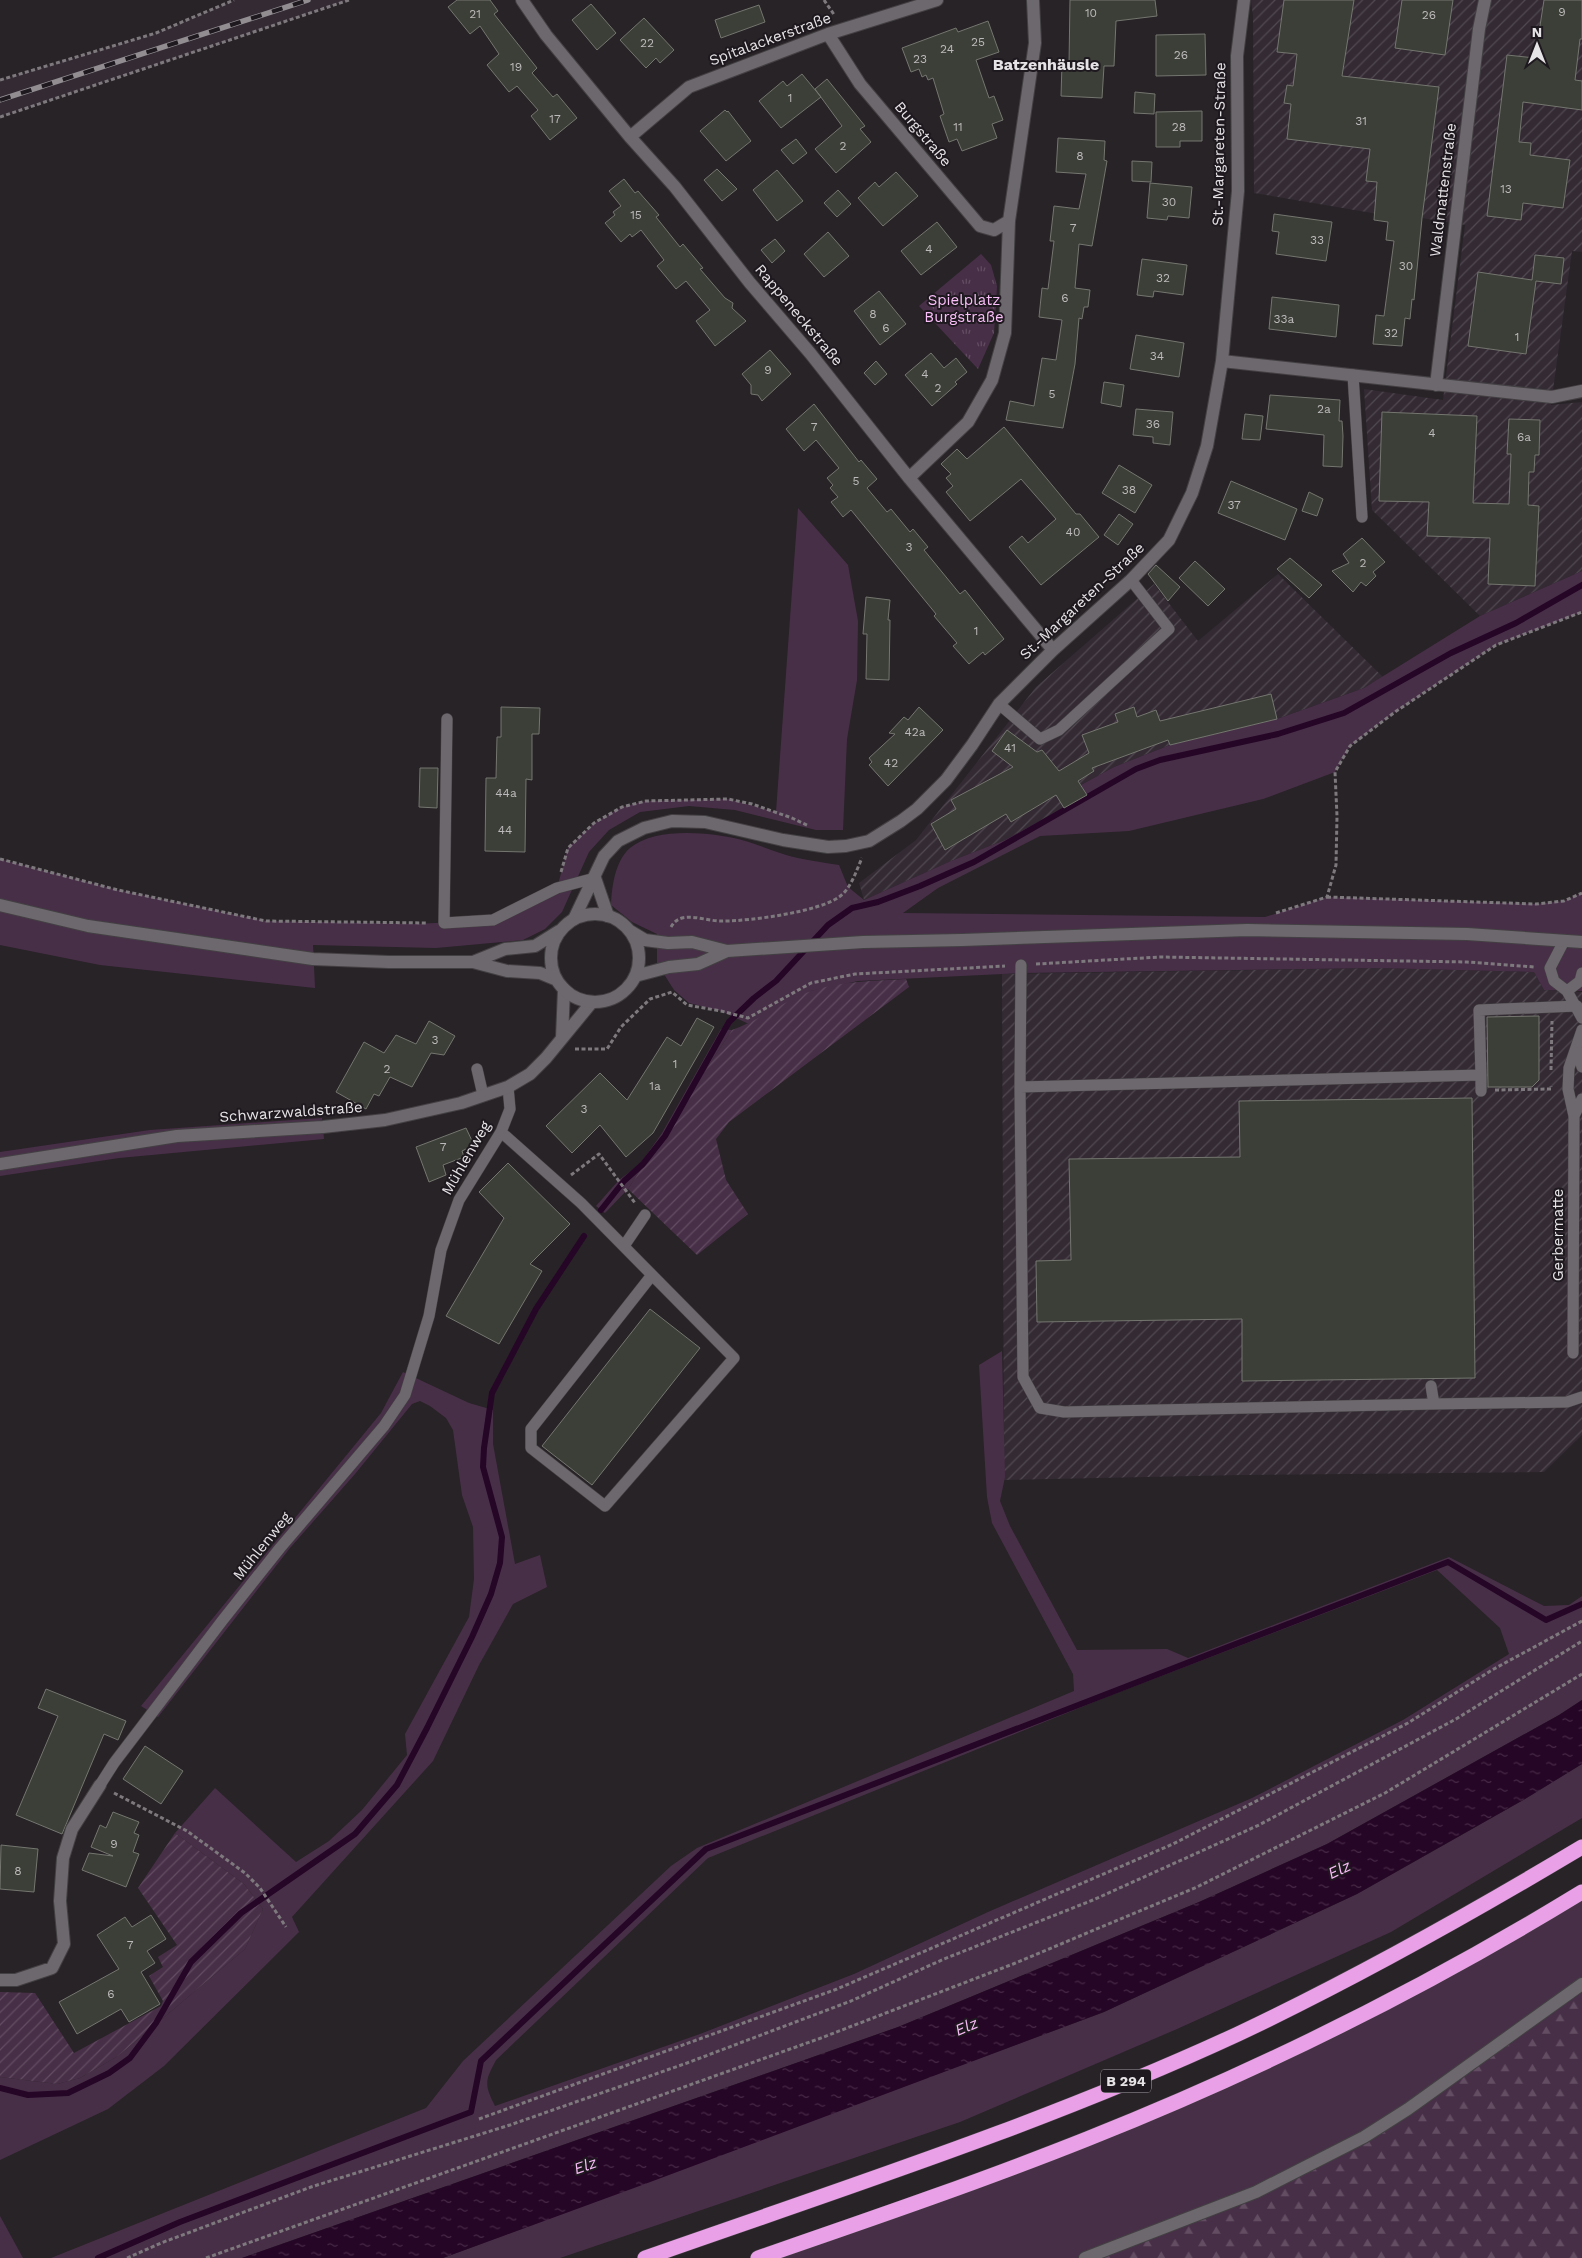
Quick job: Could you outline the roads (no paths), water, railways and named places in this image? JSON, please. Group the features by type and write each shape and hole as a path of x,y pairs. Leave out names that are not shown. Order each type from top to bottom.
{"highway":[{"name":"B 294","path":"645,2258 878,2177 1072,2104 1236,2034 1373,1968 1582,1847"},
{"name":"B 294","path":"758,2258 888,2213 1088,2139 1262,2063 1386,2003 1582,1892"}],"street":[{"name":"Rappeneckstraße","path":"522,0 546,35 630,137 675,187 750,283 810,353 909,478 1053,650"},
{"name":"Spitalackerstraße","path":"630,137 689,87 828,34 937,0"},
{"path":"909,478 968,422 992,380 1005,333 1009,221 1035,43 1033,0"},
{"name":"St.-Margareten-Straße","path":"574,919 604,856 618,841 644,828 672,821 705,822 783,840 828,847 846,846 869,841 917,809 946,780 999,704 1053,650 1132,580 1169,540 1192,494 1207,446 1222,361 1238,191 1237,56 1244,0"},
{"name":"Waldmattenstraße","path":"1436,385 1484,0"},
{"name":"Burgstraße","path":"828,34 860,84 980,226 994,230 1009,221"},
{"path":"1222,361 1552,397 1582,391"},
{"path":"595,878 608,916"},
{"path":"0,905 88,926 313,958 389,962 473,962 508,970 540,973 560,984 572,996 592,1002 617,996 627,987 634,976 639,958 635,939 624,924 608,916 591,914 574,919 561,930 535,946 505,949 473,962"},
{"path":"560,1041 560,984 551,963 551,954 556,937 561,930"},
{"path":"630,931 645,940 668,943 692,942 727,951 863,942 1247,930 1468,934 1582,942"},
{"path":"634,976 669,967 698,964 727,951"},
{"name":"Schwarzwaldstraße","path":"0,1164 177,1136 323,1127 384,1120 483,1096 508,1086 530,1074 592,1002"},
{"name":"Mühlenweg","path":"0,1980 16,1980 52,1968 64,1944 60,1901 62,1858 72,1829 100,1785"},
{"path":"1085,2258 1256,2192 1364,2137 1408,2108 1582,1984"}],"lane":[{"path":"1354,375 1362,517"},
{"path":"999,704 1040,739 1059,730 1169,629 1132,580"},
{"path":"447,719 444,923 494,920 557,888 595,878"},
{"path":"1564,941 1550,968 1554,982 1568,991 1580,1013"},
{"path":"1021,965 1020,1086 1023,1377 1040,1408 1064,1412 1567,1402 1582,1397"},
{"path":"1568,991 1580,982 1582,973"},
{"path":"1481,1091 1479,1010 1552,1006 1580,1013"},
{"name":"Gerbermatte","path":"1573,1353 1574,1116 1568,1089 1569,1068 1577,1050 1582,1030"},
{"path":"1577,1050 1582,1067"},
{"path":"477,1069 483,1096"},
{"path":"1020,1086 1482,1075"},
{"name":"Mühlenweg","path":"100,1785 114,1763 228,1614 280,1548 384,1426 405,1395 429,1316 440,1250 459,1200 501,1132 510,1110 508,1086"},
{"name":"Gerbermatte","path":"1574,1116 1582,1099"},
{"path":"501,1132 560,1184 624,1246 734,1358 605,1506 531,1448 531,1429 652,1275"},
{"path":"624,1246 645,1215"},
{"path":"1431,1386 1434,1404"}],"water":[{"name":"Elz","path":"1582,1700 1582,1764 1525,1799 1357,1894 1104,2012 443,2258 242,2258 898,2027 1199,1902 1327,1844 1559,1715"}],"waterway":[{"path":"601,1210 624,1181 643,1164 665,1136 729,1022 754,998 776,981 828,925 852,908 878,902 974,862 1136,769 1160,760 1278,734 1344,713 1451,653 1516,623 1582,585"},
{"path":"0,2088 28,2095 68,2093 109,2073 130,2058 156,2023 191,1962 241,1913 355,1834 397,1785 472,1637 491,1594 500,1563 502,1537 483,1467 492,1393 536,1309 584,1236"},
{"path":"98,2258 180,2222 471,2112 481,2061 706,1849 1448,1562 1546,1620 1582,1604"}],"railway":[{"path":"0,100 308,0"}],"district":[{"name":"Batzenhäusle","path":"1046,64"}],"park label":[{"name":"Spielplatz Burgstraße","path":"964,308"}]}
